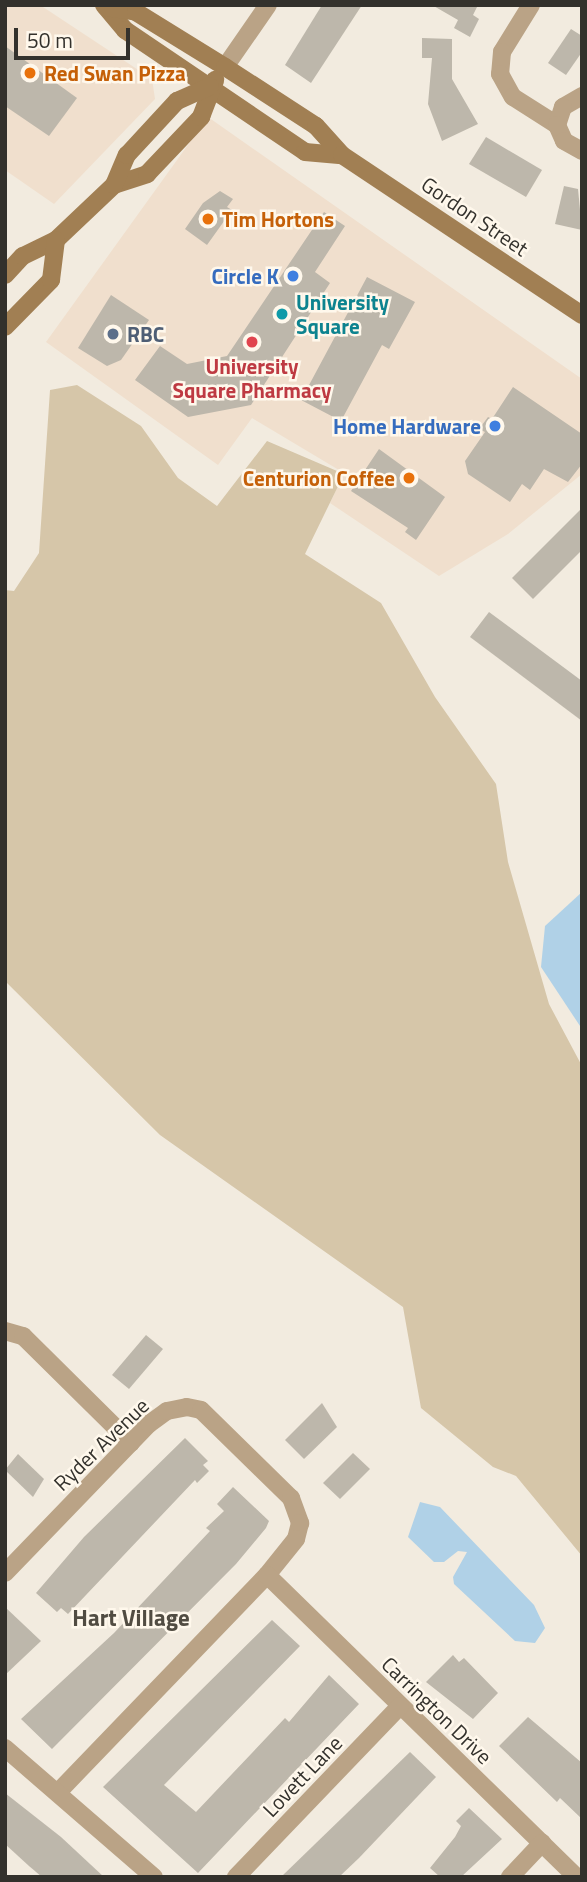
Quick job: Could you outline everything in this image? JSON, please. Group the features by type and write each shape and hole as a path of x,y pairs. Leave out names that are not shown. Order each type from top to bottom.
{"main road":[{"name":"Gordon Street","path":"105,6 136,12 225,67 316,126 342,155 582,315"},
{"name":"Gordon Street","path":"105,6 125,30 305,152 342,155"},
{"path":"114,184 147,174 201,117 210,86 225,67"},
{"path":"5,275 23,256 56,240 114,184 127,155 177,101 210,86"},
{"path":"5,327 51,280 56,240"}],"street":[{"path":"225,67 268,5"},
{"path":"531,5 502,52 500,74 513,97 557,125 564,141 582,150"},
{"path":"557,125 563,107 582,96"},
{"path":"5,1331 23,1336 131,1443"},
{"name":"Ryder Avenue","path":"5,1573 131,1443 167,1411 201,1410 291,1498 300,1523 296,1539 267,1575 59,1791"},
{"name":"Carrington Drive","path":"267,1575 577,1877"},
{"name":"Lovett Lane","path":"236,1877 400,1706"},
{"path":"5,1748 59,1791 153,1877"},
{"path":"510,1877 542,1843"}],"shaded area":[{"path":"5,5 40,5 152,79 155,99 54,204 5,170"},
{"path":"208,117 582,379 582,474 508,534 439,576 330,503 344,473 252,418 218,465 46,342"},
{"path":"77,385 141,426 178,478 217,506 267,441 344,474 305,554 381,603 435,697 496,784 508,862 549,1004 582,1066 582,1556 516,1476 493,1467 421,1408 403,1307 160,1135 5,981 5,590 14,591 39,553 50,390"}],"water":[{"path":"582,892 582,1029 541,967 545,926"},
{"path":"420,1502 440,1507 534,1605 545,1628 535,1643 515,1641 454,1584 453,1577 467,1552 458,1551 444,1562 434,1562 408,1537"}],"building":[{"path":"322,5 362,5 311,83 285,65"},
{"path":"432,5 478,5 473,15 479,19 470,37 454,28 458,20"},
{"path":"571,29 582,36 582,52 566,75 548,63"},
{"path":"422,38 452,39 452,79 478,124 442,141 428,104 432,58 422,58"},
{"path":"5,46 77,98 49,136 5,106"},
{"path":"486,137 542,170 526,197 469,164"},
{"path":"564,186 578,189 582,230 555,224"},
{"name":"Tim Hortons","path":"220,191 233,199 227,207 232,210 207,245 185,229 203,203"},
{"name":"University Square","path":"324,212 345,226 315,272 330,283 251,405 188,417 135,380 160,346 187,364 227,356"},
{"path":"367,277 415,302 389,349 382,345 341,421 301,400"},
{"name":"RBC","path":"111,295 149,320 121,360 107,366 78,348"},
{"path":"513,387 582,434 582,464 568,482 544,469 530,490 522,484 510,502 468,474 465,461 485,432 479,429 488,417 492,419"},
{"path":"379,449 445,497 416,540 405,532 408,528 351,491"},
{"path":"582,508 582,550 533,599 512,578"},
{"path":"489,612 582,681 582,721 470,637"},
{"path":"146,1335 163,1349 129,1389 112,1375"},
{"path":"322,1403 337,1427 304,1459 285,1440"},
{"path":"185,1438 208,1461 203,1465 209,1471 197,1483 195,1480 68,1614 61,1608 57,1612 36,1593 84,1537"},
{"path":"353,1453 370,1469 340,1499 323,1483"},
{"path":"18,1454 44,1479 33,1497 5,1470"},
{"path":"233,1487 269,1521 266,1528 236,1564 52,1749 21,1719 114,1633 210,1531 206,1528 224,1511 217,1504"},
{"path":"5,1607 41,1641 5,1675"},
{"path":"272,1620 300,1646 164,1785 196,1812 285,1718 289,1722 329,1675 359,1704 198,1873 103,1787"},
{"path":"453,1655 459,1662 464,1658 498,1693 473,1719 426,1682"},
{"path":"528,1717 582,1763 582,1819 560,1798 557,1802 499,1746"},
{"path":"410,1752 436,1777 359,1858 339,1877 281,1877"},
{"path":"5,1793 61,1837 104,1877 42,1877 29,1866 5,1844"},
{"path":"469,1808 502,1839 461,1877 440,1877 430,1868 455,1837 461,1826 456,1821"}],"place":[{"name":"Red Swan Pizza","path":"30,73"},
{"name":"Tim Hortons","path":"208,219"},
{"name":"Circle K","path":"293,276"},
{"name":"University Square","path":"282,314"},
{"name":"RBC","path":"113,334"},
{"name":"University Square Pharmacy","path":"252,342"},
{"name":"Home Hardware","path":"495,426"},
{"name":"Centurion Coffee","path":"409,478"}],"district":[{"name":"Hart Village","path":"131,1618"}]}
